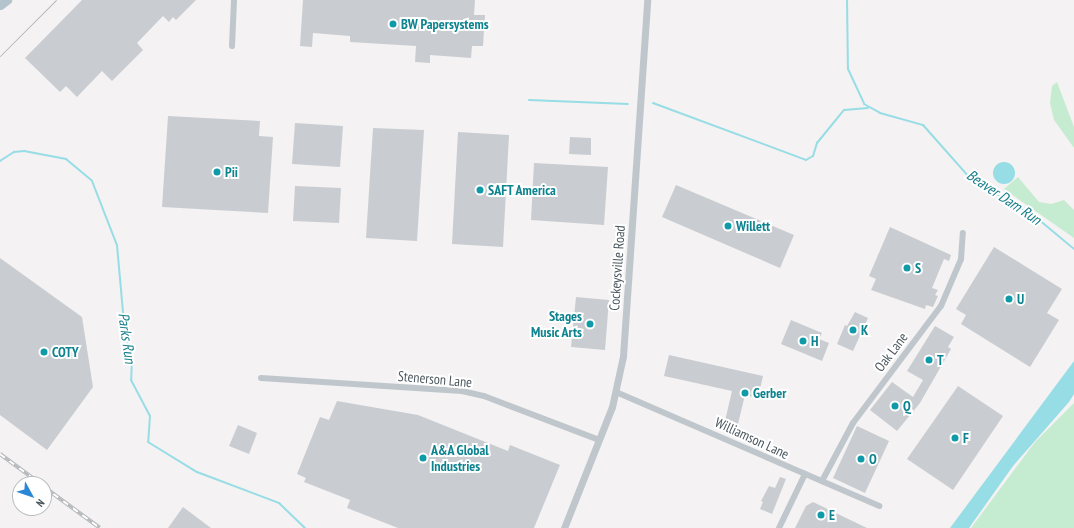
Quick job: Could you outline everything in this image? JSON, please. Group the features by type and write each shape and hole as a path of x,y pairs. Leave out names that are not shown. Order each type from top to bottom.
{"main road":[{"path":"0,5 7,0"}],"street":[{"path":"232,46 234,0"},
{"name":"Cockeysville Road","path":"564,528 599,440 616,392 629,300 647,0"},
{"name":"Oak Lane","path":"822,481 852,422 941,306 961,259 963,233"},
{"name":"Stenerson Lane","path":"261,378 462,391 484,396 599,440"},
{"name":"Williamson Lane","path":"616,392 879,506"},
{"path":"779,528 804,474"}],"green space":[{"path":"1057,82 1074,127 1074,148 1054,120 1050,103 1052,86"},
{"path":"1018,177 1039,202 1051,204 1064,200 1074,210 1074,238 1004,189"},
{"path":"1074,403 1074,528 971,528 1035,442"}],"water":[{"path":"1004,162 1012,165 1015,173 1012,181 1004,184 996,181 993,173 996,165"},
{"path":"1074,361 1074,394 1069,402 1013,466 969,528 950,528"}],"building":[{"path":"82,0 196,0 176,20 173,17 169,22 163,16 137,43 143,50 112,81 102,71 77,97 66,86 60,92 25,58"},
{"name":"BW Papersystems","path":"303,0 475,0 474,15 485,15 483,46 472,46 471,58 430,55 430,63 415,62 416,46 350,42 350,36 313,33 312,47 300,46"},
{"name":"Pii","path":"168,116 260,121 259,136 273,137 268,213 162,207"},
{"path":"295,123 343,126 340,167 292,164"},
{"path":"373,128 424,130 417,241 366,238"},
{"name":"SAFT America","path":"458,132 509,135 503,247 452,244"},
{"path":"570,137 591,138 591,155 569,154"},
{"path":"534,163 608,167 604,225 531,220"},
{"name":"Willett","path":"676,185 794,235 780,268 662,217"},
{"path":"295,186 341,188 339,223 293,221"},
{"name":"S","path":"890,227 951,255 949,261 944,259 932,288 938,290 935,295 938,296 933,307 926,305 925,309 871,290 876,279 869,276"},
{"name":"U","path":"994,247 1062,289 1047,313 1059,320 1030,367 961,324 966,315 956,309"},
{"name":"COTY","path":"0,258 82,317 93,387 47,450 0,415"},
{"name":"Stages Music Arts","path":"576,297 609,300 605,350 571,347"},
{"name":"K","path":"855,312 868,318 853,351 837,344 845,325 847,326"},
{"name":"H","path":"791,320 822,333 819,339 829,343 822,361 781,344"},
{"path":"935,326 954,337 948,347 951,349 920,403 897,431 870,410 892,382 913,397 923,380 907,371"},
{"name":"Gerber","path":"669,355 763,376 758,398 745,395 737,428 724,425 732,391 664,376"},
{"name":"F","path":"958,386 1003,416 953,490 907,459"},
{"name":"A&A Global Industries","path":"337,401 418,415 508,451 510,445 560,465 534,528 398,528 347,508 350,500 304,482 306,478 297,474 320,417 329,420"},
{"path":"238,425 257,433 249,454 229,446"},
{"name":"O","path":"857,426 889,441 865,493 833,478"},
{"path":"780,477 786,479 772,514 760,509 763,502 761,501 769,486 775,488"},
{"name":"E","path":"813,502 867,528 795,528 806,506"},
{"path":"183,507 211,528 168,528"}],"waterway":[{"name":"Beaver Dam Run","path":"847,0 848,69 864,104 880,113 923,125 969,177 1038,219 1074,249"},
{"path":"529,100 628,104"},
{"path":"653,103 806,160 813,156 817,143 844,110 868,108"},
{"name":"Parks Run","path":"0,161 14,152 24,151 66,159 92,181 117,245 125,334 132,357 131,380 150,416 148,442 197,472 279,503 305,528"}],"tram line":[{"path":"0,56 56,0"}],"railway":[{"path":"0,454 30,476"},
{"path":"52,493 100,528"}],"place":[{"name":"BW Papersystems","path":"393,24"},
{"name":"Pii","path":"217,172"},
{"name":"SAFT America","path":"480,190"},
{"name":"Willett","path":"728,226"},
{"name":"S","path":"907,268"},
{"name":"U","path":"1009,299"},
{"name":"Stages Music Arts","path":"590,324"},
{"name":"K","path":"853,330"},
{"name":"H","path":"803,341"},
{"name":"COTY","path":"44,352"},
{"name":"T","path":"929,360"},
{"name":"Gerber","path":"745,393"},
{"name":"Q","path":"895,406"},
{"name":"F","path":"955,438"},
{"name":"A&A Global Industries","path":"423,458"},
{"name":"O","path":"861,459"},
{"name":"E","path":"821,515"}]}
